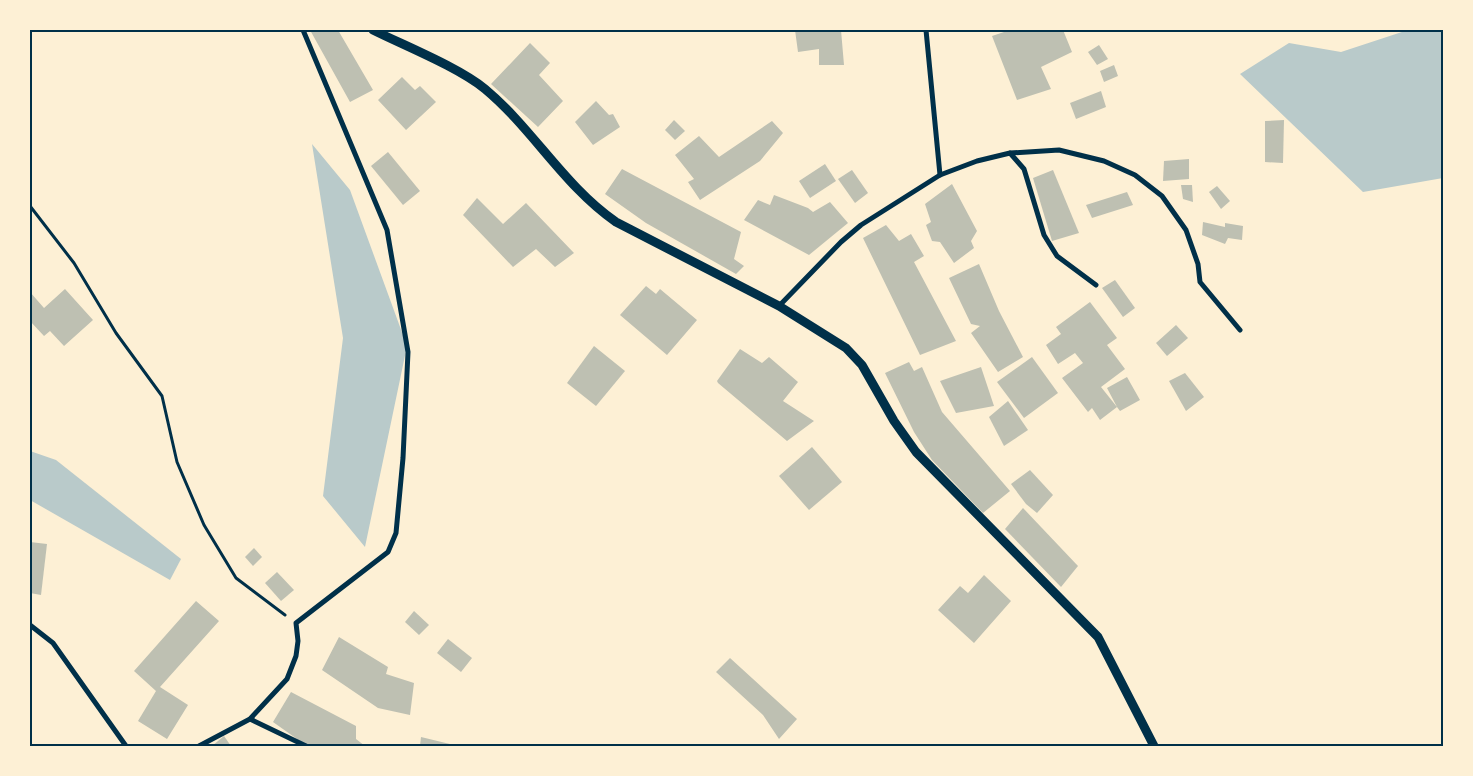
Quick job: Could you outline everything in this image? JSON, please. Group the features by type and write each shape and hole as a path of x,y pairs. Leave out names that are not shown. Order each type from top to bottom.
{"street":[{"path":"199,746 250,720 287,679 296,656 298,640 296,623 388,552 396,533 403,458 408,352 387,230 303,30"},
{"path":"373,30 483,88 507,109 594,207 616,222 779,306 846,348 862,365 894,421 916,452 1098,637 1154,746"},
{"path":"926,30 940,175"},
{"path":"779,306 854,231 940,175 977,161 1010,153 1059,150 1104,161 1135,175 1162,196 1186,230 1198,264 1200,282 1240,330"},
{"path":"1010,153 1024,169 1044,235 1058,256 1096,285"},
{"path":"30,625 53,643 126,746"},
{"path":"250,720 306,746"}],"path":[{"path":"30,206 74,263 116,333 162,396 177,462 204,525 236,578 296,623"}],"shaded area":[{"path":"1408,30 1443,30 1443,178 1363,192 1240,74 1289,43 1341,52"},
{"path":"312,144 350,190 407,346 365,547 323,496 343,338"},
{"path":"30,451 56,460 181,559 170,580 30,500"}],"building":[{"path":"310,30 333,32 338,30 373,90 350,102"},
{"path":"795,30 841,30 844,65 819,65 819,49 798,52"},
{"path":"1010,30 1063,30 1072,52 1041,67 1051,89 1017,100 992,36"},
{"path":"530,43 550,63 539,75 563,101 538,127 491,84"},
{"path":"1099,45 1108,59 1097,65 1088,52"},
{"path":"1114,65 1118,76 1104,82 1100,71"},
{"path":"402,77 415,90 420,86 436,102 406,130 378,100"},
{"path":"1101,91 1106,107 1076,119 1070,103"},
{"path":"596,101 609,115 613,114 620,127 593,145 575,122"},
{"path":"674,120 685,131 675,140 665,130"},
{"path":"1284,120 1283,163 1265,162 1265,121"},
{"path":"772,121 783,133 760,161 700,200 688,182 694,179 675,155 699,136 719,157"},
{"path":"388,152 420,191 403,205 371,166"},
{"path":"1189,159 1189,179 1163,181 1164,161"},
{"path":"825,164 836,181 810,198 799,181"},
{"path":"622,169 741,232 734,259 744,266 736,274 646,223 605,194"},
{"path":"852,170 868,193 855,203 838,179"},
{"path":"1053,170 1079,233 1052,241 1033,178"},
{"path":"952,184 977,231 971,241 974,248 954,263 940,242 932,241 926,225 931,222 925,204"},
{"path":"1181,185 1192,185 1193,202 1183,199"},
{"path":"1217,186 1230,201 1221,209 1209,192"},
{"path":"1127,192 1133,205 1092,218 1086,205"},
{"path":"774,195 808,208 813,212 830,202 848,223 809,255 744,220 758,200 770,205"},
{"path":"477,198 503,224 526,203 574,253 555,267 536,249 513,267 463,215"},
{"path":"1203,222 1225,227 1225,223 1243,226 1242,240 1228,238 1225,244 1202,235"},
{"path":"886,225 899,241 911,234 924,256 914,262 956,341 920,355 863,238"},
{"path":"979,264 999,311 1023,357 998,372 971,333 980,326 971,324 949,278"},
{"path":"1115,280 1135,308 1123,317 1102,288"},
{"path":"646,286 656,294 660,289 697,320 667,355 620,315"},
{"path":"65,289 93,320 64,346 50,331 44,336 30,321 30,292 44,308"},
{"path":"1090,302 1117,338 1107,345 1125,369 1101,387 1117,407 1100,420 1092,408 1088,412 1062,378 1083,363 1075,353 1058,364 1046,345 1061,334 1056,327"},
{"path":"1176,325 1188,338 1167,356 1156,343"},
{"path":"594,346 625,371 596,406 567,383"},
{"path":"740,349 762,363 769,357 798,382 783,401 814,421 787,441 718,383 717,381"},
{"path":"1032,357 1058,393 1024,418 997,382"},
{"path":"909,362 914,371 922,367 942,412 1010,491 983,513 932,460 914,432 885,373"},
{"path":"981,367 994,406 956,413 940,381"},
{"path":"1185,373 1204,397 1186,411 1169,381"},
{"path":"1127,377 1140,400 1120,411 1107,388"},
{"path":"1008,401 1028,430 1004,446 989,417"},
{"path":"812,447 842,482 809,510 779,476"},
{"path":"1030,470 1053,495 1037,513 1026,504 1011,484"},
{"path":"1023,508 1078,566 1061,587 1005,529"},
{"path":"30,542 47,544 41,595 30,593"},
{"path":"254,548 262,557 253,566 245,557"},
{"path":"277,572 294,590 281,601 265,583"},
{"path":"984,575 1011,601 974,643 938,610 960,586 968,593"},
{"path":"196,601 219,621 160,687 188,705 167,739 138,721 156,691 134,671"},
{"path":"414,611 429,625 419,635 405,622"},
{"path":"339,637 388,667 386,674 414,683 410,715 378,708 322,670"},
{"path":"448,639 472,658 461,672 437,653"},
{"path":"730,658 797,719 779,739 763,715 716,672"},
{"path":"291,692 356,726 356,739 365,746 307,746 273,722"},
{"path":"224,736 231,746 212,746"},
{"path":"421,737 454,745 420,746"}]}
